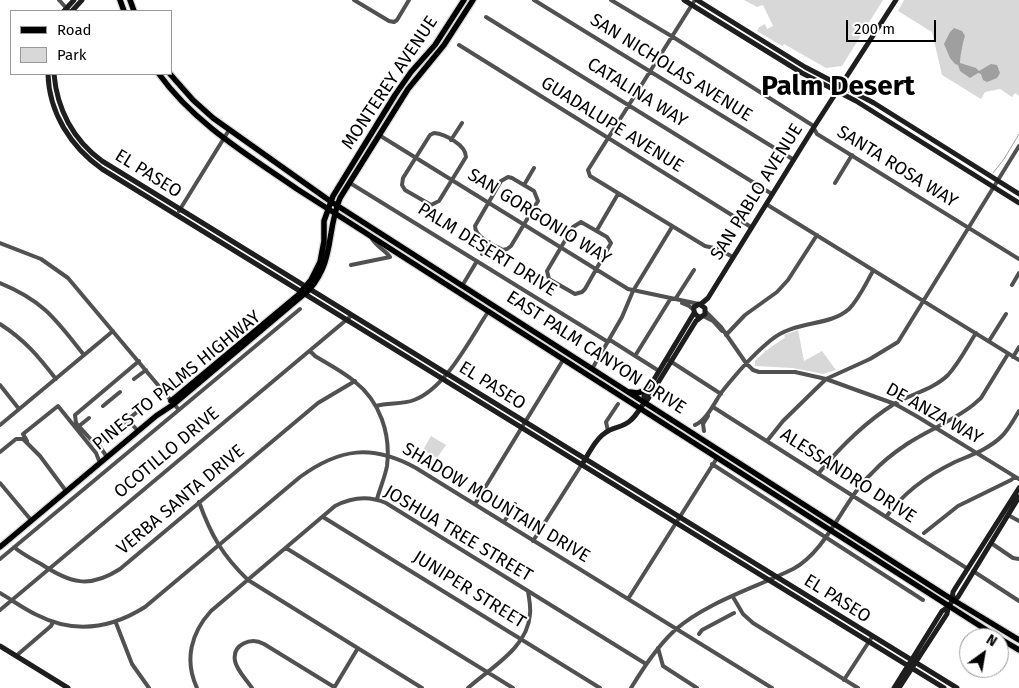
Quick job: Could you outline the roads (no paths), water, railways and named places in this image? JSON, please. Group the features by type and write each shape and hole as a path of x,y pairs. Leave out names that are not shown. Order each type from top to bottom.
{"main road":[{"name":"MONTEREY AVENUE","path":"327,209 330,201 399,90 411,72 436,45 464,0"},
{"name":"MONTEREY AVENUE","path":"334,213 350,183 404,95 450,36 473,0"},
{"path":"450,36 448,31 454,21 452,18"},
{"path":"404,95 407,86 424,63 426,56"},
{"name":"EAST PALM CANYON DRIVE","path":"159,75 198,118 327,209 717,458 827,533 983,628"},
{"name":"EAST PALM CANYON DRIVE","path":"171,75 193,100 229,130 330,201 952,600 1019,640"},
{"name":"PINES TO PALMS HIGHWAY","path":"306,290 320,262 327,209"},
{"name":"PINES TO PALMS HIGHWAY","path":"0,547 306,290 321,273 329,252 334,213"},
{"path":"434,277 457,287 462,286"},
{"path":"488,312 490,309 493,309 512,322 523,325"},
{"path":"628,392 637,393 648,390"},
{"path":"717,458 722,457 744,470 750,470"}],"street":[{"path":"59,0 67,10"},
{"path":"69,10 82,0"},
{"path":"356,0 388,21 394,22 409,0"},
{"name":"SAN NICHOLAS AVENUE","path":"534,0 794,160"},
{"name":"SANTA ROSA WAY","path":"611,0 673,37 814,127 817,134 1019,259"},
{"path":"684,0 695,2 806,67 881,108 1019,194"},
{"name":"SAN PABLO AVENUE","path":"644,402 644,396 703,310 708,298 772,194 896,0"},
{"path":"695,2 588,170 590,176 672,227 705,246 718,249 733,257"},
{"path":"695,2 802,73 863,105 1019,203"},
{"name":"CATALINA WAY","path":"486,17 772,194"},
{"name":"GUADALUPE AVENUE","path":"459,45 751,228"},
{"name":"EL PASEO","path":"48,75 50,95 58,118 67,134 82,152 102,169 208,227 259,258 349,318 631,491 770,580 911,664 957,688"},
{"name":"EL PASEO","path":"54,75 58,99 64,114 76,137 86,148 102,161 179,212 192,224 269,271 306,290"},
{"path":"451,140 462,123"},
{"path":"179,212 229,130"},
{"path":"437,133 462,147 466,153 452,180 438,201 432,204 405,190 402,185 403,178 416,157 430,134 437,133"},
{"name":"SAN GORGONIO WAY","path":"380,135 633,291 676,298 691,303 703,310"},
{"path":"768,442 783,421 826,379 870,359 898,342 1019,146"},
{"path":"835,183 852,156"},
{"path":"524,185 534,168"},
{"path":"504,178 512,178 536,193 538,201 511,246 507,249 501,249 479,236 474,230 475,223 488,202 504,178"},
{"name":"PALM DESERT DRIVE","path":"350,183 660,371"},
{"path":"597,230 618,194"},
{"path":"766,204 1019,360"},
{"path":"578,223 584,223 597,230 607,237 611,243 582,292 575,294 547,275 548,267 561,247 573,227 578,223"},
{"path":"192,224 198,224 205,228 208,227"},
{"path":"592,369 622,317 633,291 672,227"},
{"path":"725,333 745,315 777,292 788,280 817,235"},
{"path":"351,266 390,257 384,249 374,243 371,237"},
{"path":"482,254 489,242"},
{"path":"0,243 41,260 68,278 179,410"},
{"path":"238,252 241,251 259,258 261,266"},
{"path":"462,286 477,261"},
{"path":"676,298 694,270"},
{"path":"704,430 703,424 712,408 746,363 771,340 785,331 843,313 852,306 874,270"},
{"path":"1012,284 1019,273"},
{"path":"0,284 28,296 42,306 58,322 84,355"},
{"path":"635,356 671,298 689,306 696,315 703,310 725,333 746,363"},
{"path":"0,559 300,309"},
{"name":"SAN PABLO AVENUE","path":"534,541 599,438 608,431 625,425 632,420 648,399 694,311 703,310"},
{"path":"376,406 398,404 417,399 428,392 445,377 488,312"},
{"path":"989,341 1006,314"},
{"name":"OCOTILLO DRIVE","path":"0,610 349,318"},
{"path":"0,324 18,335 39,356 56,379"},
{"path":"0,425 113,331"},
{"path":"818,474 854,435 874,418 895,404 947,376 955,367 976,333"},
{"path":"1013,357 1019,347"},
{"path":"310,351 355,381 376,406 386,434 388,455 377,499"},
{"path":"630,688 658,648 676,629 704,610 770,580 803,562 814,552 852,496 870,474 907,444 968,409 981,398 1008,354"},
{"path":"474,504 563,360"},
{"path":"108,457 98,444 79,426 75,420 75,415 139,361"},
{"path":"669,361 721,394"},
{"name":"DE ANZA WAY","path":"746,363 753,370 759,372 795,372 826,379 895,404 1017,478"},
{"path":"134,379 146,370"},
{"name":"VERBA SANTA DRIVE","path":"14,547 63,578 74,581 92,581 110,576 318,403 355,381"},
{"path":"0,385 19,410"},
{"path":"103,390 111,399"},
{"path":"103,406 120,392"},
{"name":"SAN PABLO AVENUE","path":"608,431 606,422 618,404"},
{"path":"66,491 23,434 58,406 96,452 100,463"},
{"path":"695,425 712,408"},
{"name":"ALESSANDRO DRIVE","path":"712,408 1019,601"},
{"path":"886,517 899,501 937,471 992,444 1002,436 1019,411"},
{"path":"120,426 137,412"},
{"path":"79,426 89,418"},
{"path":"128,420 138,431"},
{"path":"0,452 16,439 21,438 27,441"},
{"path":"98,444 106,438"},
{"name":"SHADOW MOUNTAIN DRIVE","path":"0,593 35,614 68,626 87,627 116,623 132,616 145,607 316,465 346,454 360,452 388,455 416,468 772,688"},
{"path":"628,599 717,458"},
{"path":"712,464 827,533 923,600"},
{"path":"924,533 958,506 1017,478"},
{"path":"0,484 31,520"},
{"path":"952,600 958,597 965,586 964,581 980,549 1019,488"},
{"name":"EL PASEO","path":"631,491 651,507 776,577 870,639 904,657 919,673 944,688"},
{"path":"894,688 947,614 953,592 991,543 1019,497"},
{"name":"JOSHUA TREE STREET","path":"197,688 192,674 190,650 198,628 210,611 323,517 344,502 359,498 377,499 386,503 646,664"},
{"path":"199,502 208,528 218,545 232,565 248,580 422,688"},
{"path":"504,522 515,504"},
{"path":"1008,514 1019,521"},
{"name":"JUNIPER STREET","path":"323,517 600,688"},
{"path":"991,543 1013,558 1019,559"},
{"path":"286,548 513,688"},
{"path":"468,688 508,656 520,639 530,617 528,591"},
{"path":"733,597 740,610 752,623 858,688"},
{"path":"695,640 696,635 702,630 740,610"},
{"path":"16,656 51,626 53,622"},
{"path":"116,623 132,664 148,688"},
{"path":"844,680 870,639"},
{"path":"252,688 237,666 235,656 243,643 254,640 264,644 334,688 358,648"},
{"path":"0,646 68,688"},
{"path":"658,648 663,666 697,688"},
{"path":"900,686 911,664"},
{"path":"944,688 952,688"}],"waterway":[{"path":"993,173 1019,134"}],"district":[{"name":"Palm Desert","path":"838,87"}]}
